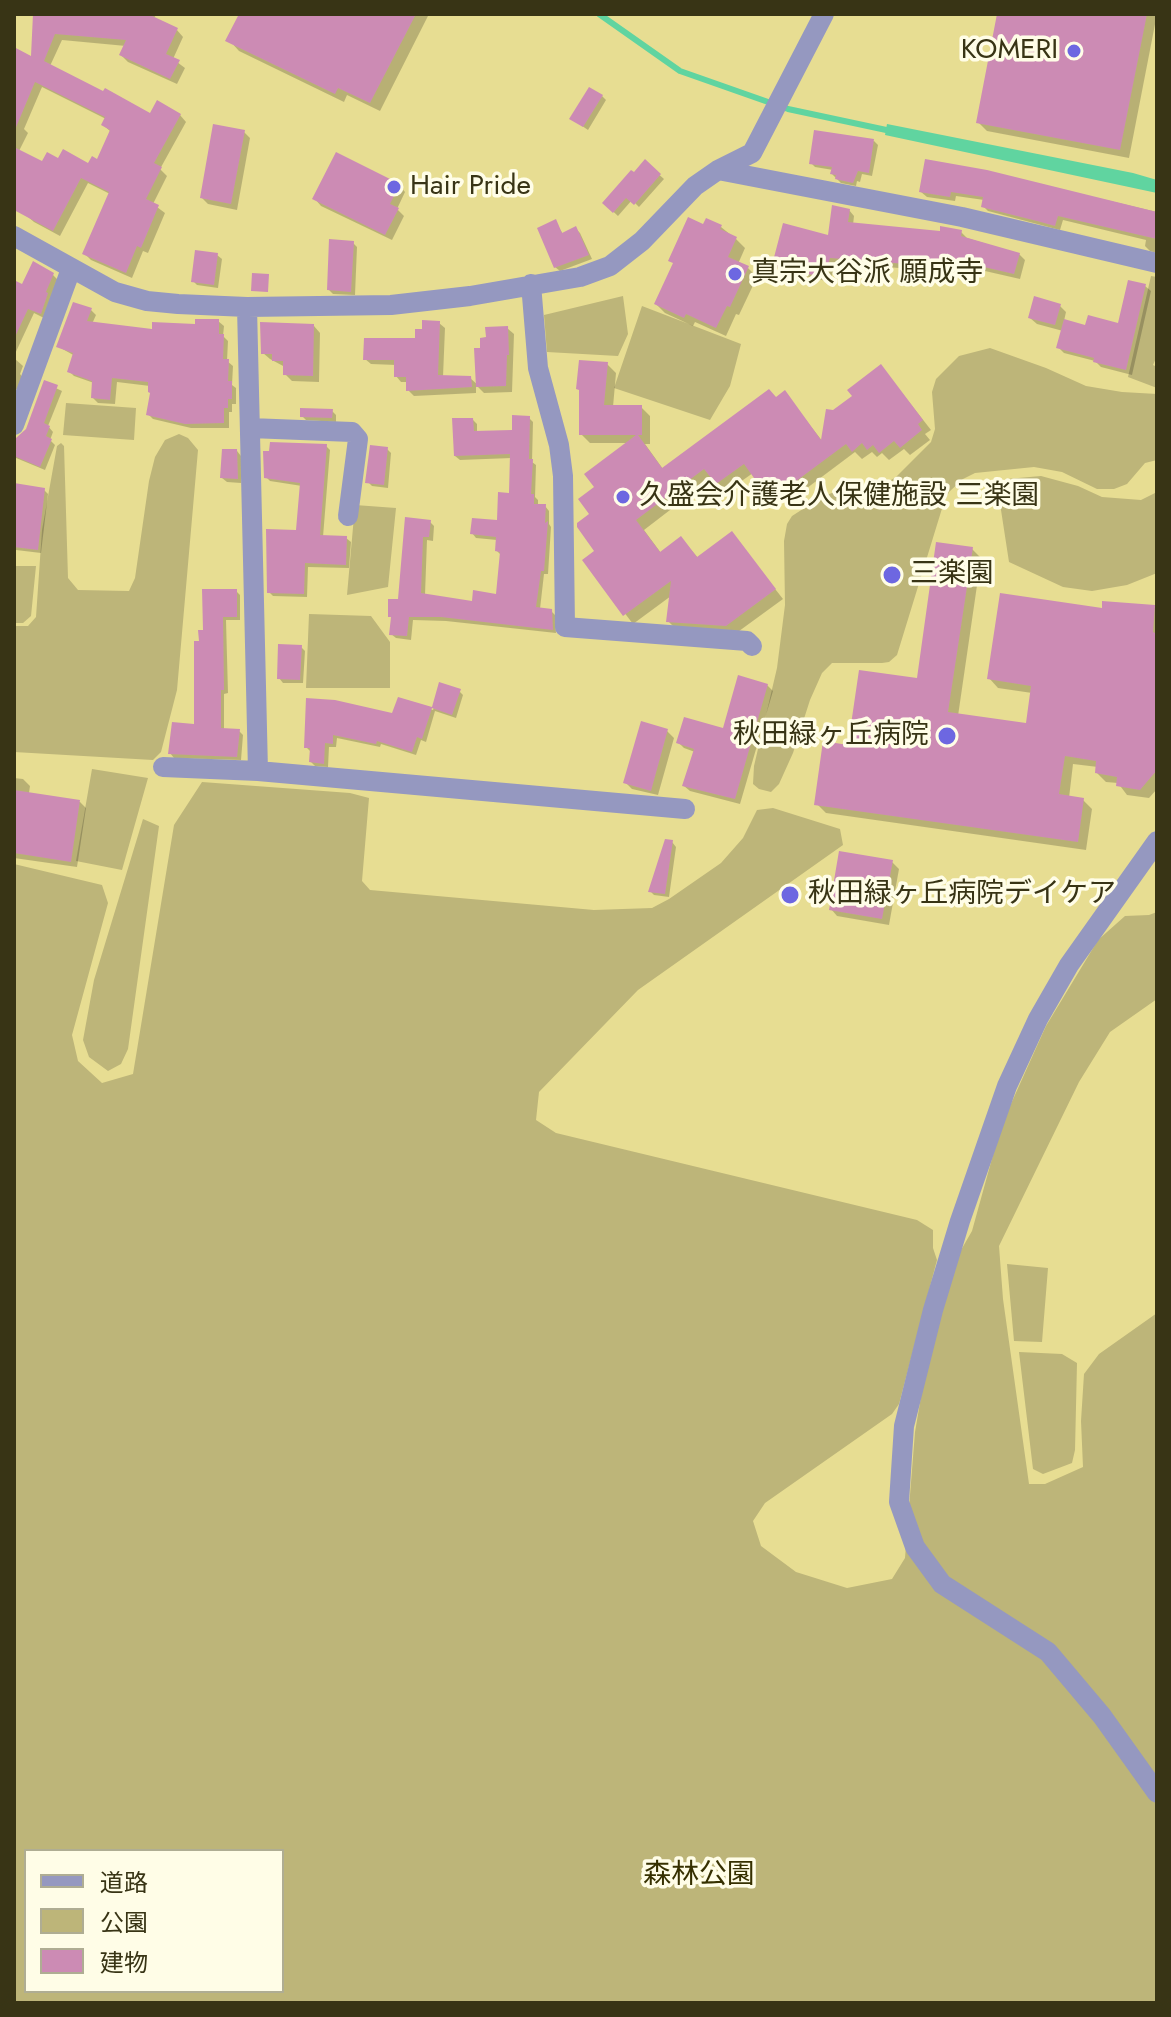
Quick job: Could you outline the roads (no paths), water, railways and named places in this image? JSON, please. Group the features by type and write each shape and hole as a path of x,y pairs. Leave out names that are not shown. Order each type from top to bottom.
{"street":[{"path":"14,236 115,292 147,301 247,307 391,305 470,296 580,277 610,266 642,241 695,186 752,153 824,14"},
{"path":"718,170 962,217 1157,263"},
{"path":"14,425 71,269"},
{"path":"531,284 538,368 559,445 563,476 565,627 747,641 752,646"},
{"path":"247,307 258,771"},
{"path":"250,428 352,432 358,439 348,516"},
{"path":"163,767 258,771 685,809"},
{"path":"1157,841 1069,965 1038,1019 1007,1086 964,1207 933,1310 904,1426 899,1502 915,1547 942,1584 1048,1652 1102,1716 1157,1793"}],"waterway":[{"path":"599,14 680,71 788,109 891,131"}],"place":[{"name":"KOMERI","path":"1074,51"},
{"name":"Hair Pride","path":"394,187"},
{"name":"真宗大谷派 願成寺","path":"735,274"},
{"name":"久盛会介護老人保健施設 三楽園","path":"623,497"},
{"name":"三楽園","path":"892,575"},
{"name":"秋田緑ヶ丘病院","path":"947,736"},
{"name":"秋田緑ヶ丘病院デイケア","path":"790,895"}],"park label":[{"name":"森林公園","path":"699,1876"}]}
